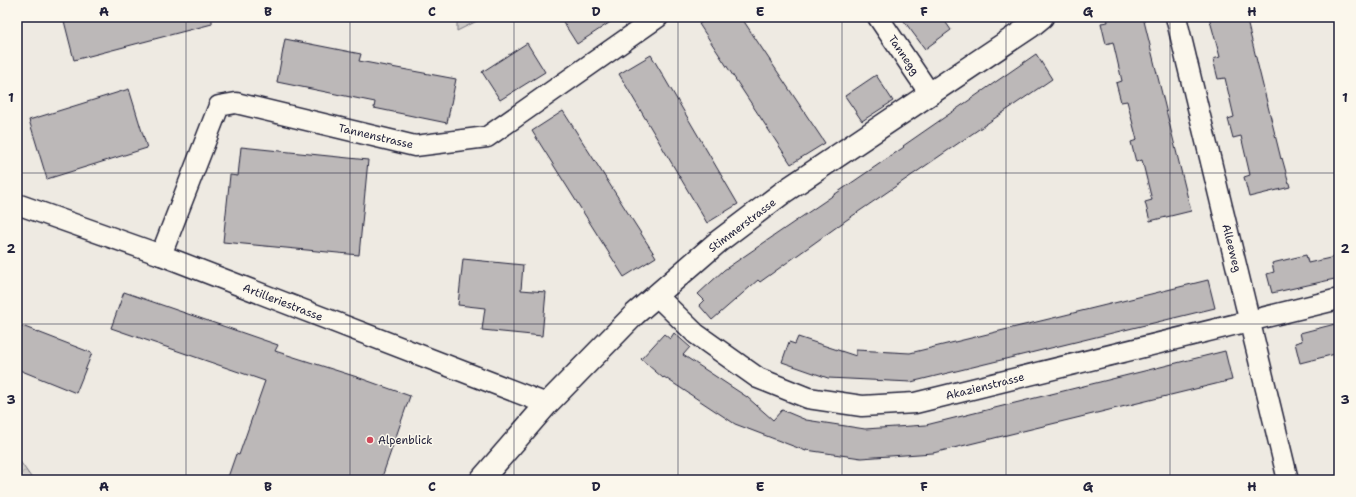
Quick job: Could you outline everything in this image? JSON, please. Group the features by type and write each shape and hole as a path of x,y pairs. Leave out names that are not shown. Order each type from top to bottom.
{"street":[{"name":"Tannenstrasse","path":"161,255 219,106 236,103 415,146 487,137 658,17"},
{"name":"Tannegg","path":"878,17 930,94"},
{"name":"Stimmerstrasse","path":"481,480 548,404 635,314 719,241 786,191 1042,17"},
{"name":"Alleeweg","path":"1176,17 1288,480"},
{"name":"Artilleriestrasse","path":"17,204 161,255 548,404"},
{"name":"Akazienstrasse","path":"656,295 696,334 758,378 808,398 862,406 915,403 1339,299"}],"green space":[{"path":"457,17 485,17 457,31"},
{"path":"17,457 33,480 17,480"}],"building":[{"path":"63,17 212,17 212,24 74,60"},
{"path":"560,17 618,17 577,44"},
{"path":"710,17 741,17 825,143 791,164 699,24"},
{"path":"901,17 942,17 951,30 925,49"},
{"path":"1107,17 1143,17 1191,211 1150,221 1145,202 1152,200 1142,160 1136,162 1131,142 1137,140 1127,101 1121,102 1116,83 1122,81 1113,42 1106,44 1101,23 1108,22"},
{"path":"1209,17 1246,17 1281,159 1282,158 1290,187 1249,197 1244,177 1250,175 1241,136 1233,138 1228,119 1234,117 1225,78 1218,79 1213,59 1220,57"},
{"path":"285,39 361,54 359,61 456,79 447,123 374,108 375,102 277,82"},
{"path":"527,43 545,72 500,100 482,72"},
{"path":"1036,54 1052,79 845,221 760,282 758,280 712,320 699,305 704,300 698,294 724,270 904,147 903,146"},
{"path":"651,55 738,204 707,223 619,74"},
{"path":"876,75 893,101 862,121 845,96"},
{"path":"129,89 147,148 47,179 29,120"},
{"path":"563,111 656,257 624,277 532,131"},
{"path":"241,147 368,160 359,255 223,242 230,175 238,176"},
{"path":"1306,255 1308,263 1339,256 1339,278 1272,293 1267,274 1274,272 1272,263"},
{"path":"463,259 523,265 521,290 546,292 542,336 482,330 485,308 458,305"},
{"path":"1208,280 1215,308 911,382 828,378 782,362 789,342 795,344 798,337 856,356 856,350 910,353"},
{"path":"124,292 278,345 275,351 357,377 410,396 381,480 227,480 236,454 239,455 265,381 111,328"},
{"path":"1339,323 1339,353 1300,363 1295,343 1302,341 1300,333"},
{"path":"17,324 92,353 76,393 17,369"},
{"path":"674,333 690,347 683,355 747,397 773,420 782,410 806,420 865,429 926,425 1225,351 1232,380 933,453 861,458 806,451 735,424 664,377 663,378 641,359 664,334 670,339"}],"place":[{"name":"Alpenblick","path":"370,440"}]}
